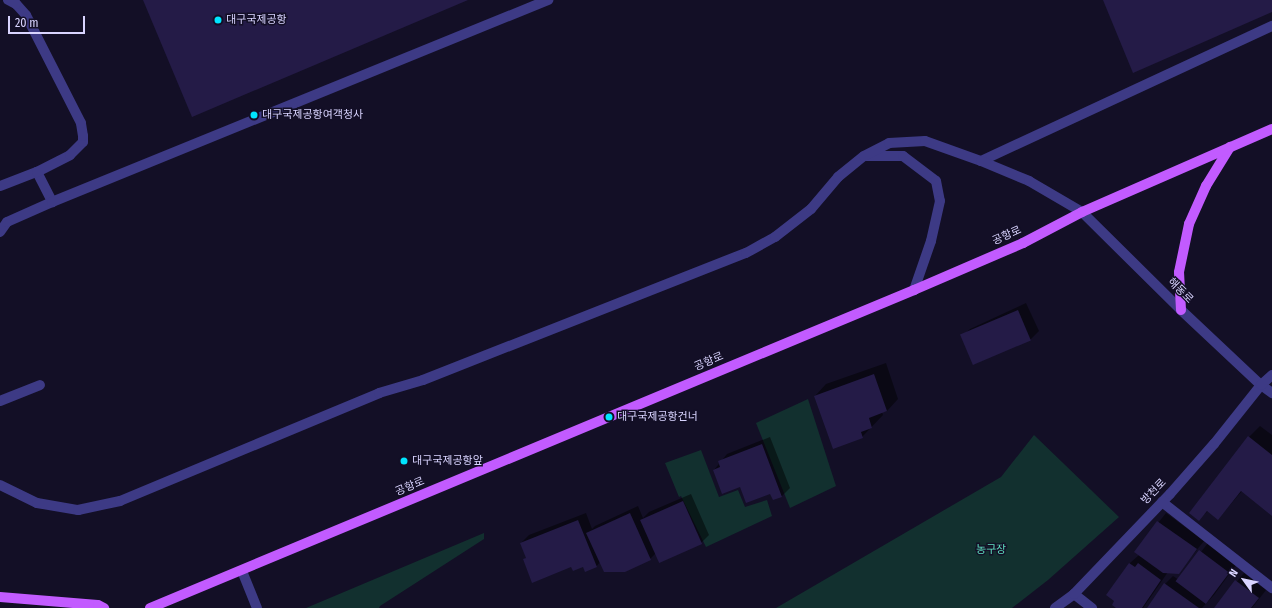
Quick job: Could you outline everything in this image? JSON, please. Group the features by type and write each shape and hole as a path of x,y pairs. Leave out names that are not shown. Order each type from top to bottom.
{"main road":[{"name":"공항로","path":"150,608 914,290 1023,243 1082,212 1272,129"},
{"path":"1181,310 1179,272 1189,224 1206,186 1230,147"},
{"path":"0,597 45,602 98,605 104,608"}],"street":[{"path":"0,186 37,172 70,155 83,142 81,123 26,15 16,4 8,0"},
{"path":"0,232 4,223 52,202 548,0"},
{"path":"981,161 1272,26"},
{"name":"해동로","path":"0,485 37,503 78,510 120,500 379,393 423,380 746,253 775,237 811,209 838,177 864,156 889,143 925,141 981,161 1029,181 1082,212 1181,310 1261,385 1272,393"},
{"path":"864,156 903,156 936,181 940,201 930,241 914,290"},
{"path":"37,172 52,202"},
{"path":"1261,385 1272,376"},
{"path":"0,401 40,385"},
{"name":"방천로","path":"1054,608 1074,594 1162,502 1214,444 1261,385"},
{"path":"1162,502 1272,588"},
{"path":"242,571 257,608"},
{"path":"1074,594 1092,608"}],"green space":[{"path":"808,399 836,486 790,508 756,423"},
{"name":"농구장","path":"1034,435 1119,517 1048,580 1012,608 776,608 1001,477"},
{"path":"701,450 719,497 738,490 745,507 767,500 772,516 706,547 681,496 679,497 665,463"},
{"path":"484,533 484,539 379,608 306,608"}],"building":[{"path":"143,0 468,0 192,117"},
{"path":"1103,0 1272,0 1272,12 1133,73"},
{"path":"1018,310 1031,340 973,365 960,335"},
{"path":"874,374 887,411 869,418 872,428 861,432 863,438 833,449 814,396"},
{"path":"1248,436 1272,455 1272,516 1241,491 1218,520 1207,511 1199,521 1189,513"},
{"path":"762,444 782,497 773,500 770,494 746,503 740,487 722,494 713,470 720,467 718,461"},
{"path":"683,501 702,544 659,563 640,520"},
{"path":"630,513 651,560 625,572 604,572 586,533"},
{"path":"578,520 597,567 585,572 583,567 573,571 571,567 532,583 523,559 526,558 520,543"},
{"path":"1157,521 1197,549 1179,574 1163,573 1134,552"},
{"path":"1199,550 1229,573 1206,604 1176,581"},
{"path":"1129,563 1135,567 1138,563 1161,580 1142,608 1116,608 1112,605 1114,601 1106,595"},
{"path":"1235,580 1259,598 1251,608 1214,608"},
{"path":"1164,583 1199,608 1147,608"}],"place":[{"name":"대구국제공항","path":"218,20"},
{"name":"대구국제공항여객청사","path":"254,115"},
{"name":"대구국제공항건너","path":"609,417"},
{"name":"대구국제공항앞","path":"404,461"}]}
